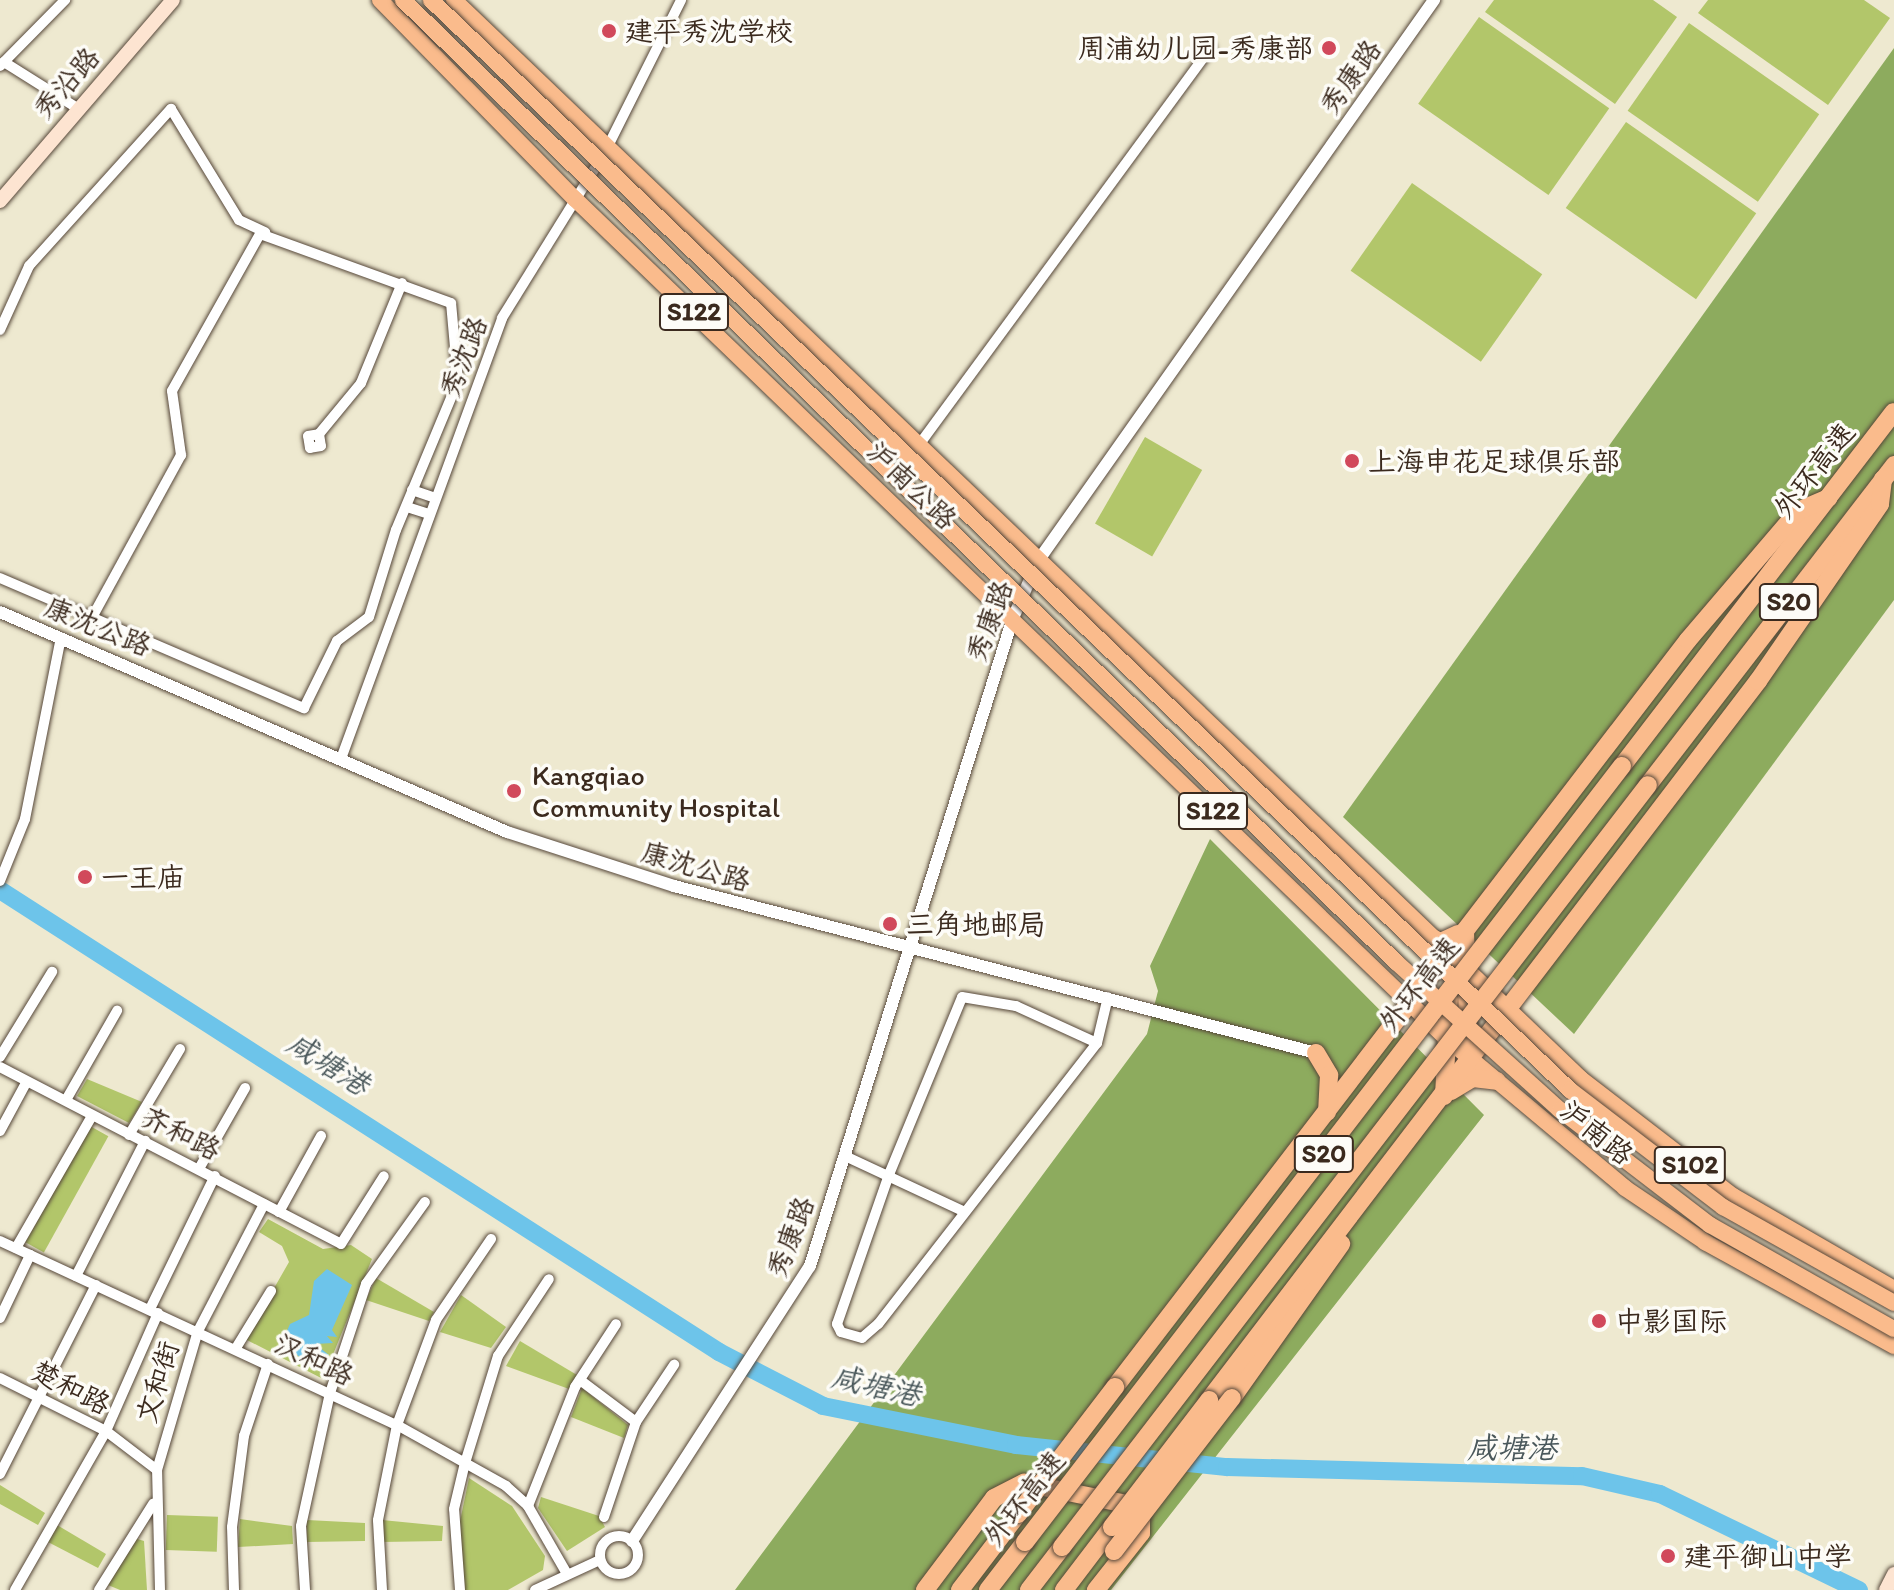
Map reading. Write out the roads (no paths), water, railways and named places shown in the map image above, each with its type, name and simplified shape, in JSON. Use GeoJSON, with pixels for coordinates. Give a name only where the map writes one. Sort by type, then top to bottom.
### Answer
{"type":"FeatureCollection","features":[{"type":"Feature","properties":{"kind":"highway","name":"外环高速"},"geometry":{"type":"LineString","coordinates":[[988,1590],[1894,412]]}},
{"type":"Feature","properties":{"kind":"highway"},"geometry":{"type":"LineString","coordinates":[[1064,1590],[1443,1099],[1469,1059],[1790,637],[1880,504],[1888,472]]}},
{"type":"Feature","properties":{"kind":"highway","name":"S20"},"geometry":{"type":"LineString","coordinates":[[1029,1590],[1888,472]]}},
{"type":"Feature","properties":{"kind":"highway"},"geometry":{"type":"LineString","coordinates":[[960,1590],[1411,1005],[1444,953],[1733,586],[1798,511],[1828,498]]}},
{"type":"Feature","properties":{"kind":"highway"},"geometry":{"type":"LineString","coordinates":[[1425,935],[1448,941],[1466,927]]}},
{"type":"Feature","properties":{"kind":"highway"},"geometry":{"type":"LineString","coordinates":[[1466,927],[1462,970],[1469,1059]]}},
{"type":"Feature","properties":{"kind":"highway"},"geometry":{"type":"LineString","coordinates":[[1443,1099],[1447,1039],[1444,953]]}},
{"type":"Feature","properties":{"kind":"highway"},"geometry":{"type":"LineString","coordinates":[[1316,1053],[1329,1075],[1326,1114]]}},
{"type":"Feature","properties":{"kind":"highway"},"geometry":{"type":"LineString","coordinates":[[1443,1099],[1473,1078],[1497,1081]]}},
{"type":"Feature","properties":{"kind":"highway"},"geometry":{"type":"LineString","coordinates":[[1085,1590],[1322,1278],[1350,1219]]}},
{"type":"Feature","properties":{"kind":"highway"},"geometry":{"type":"LineString","coordinates":[[925,1590],[994,1498],[1024,1483],[1141,1507],[1141,1533],[1096,1590]]}},
{"type":"Feature","properties":{"kind":"highway"},"geometry":{"type":"LineString","coordinates":[[947,1590],[983,1560]]}},
{"type":"Feature","properties":{"kind":"main road","name":"秀沿路"},"geometry":{"type":"LineString","coordinates":[[0,201],[173,0]]}},
{"type":"Feature","properties":{"kind":"main road","name":"沪南公路"},"geometry":{"type":"LineString","coordinates":[[380,0],[575,199],[1411,1005]]}},
{"type":"Feature","properties":{"kind":"main road"},"geometry":{"type":"LineString","coordinates":[[403,0],[1396,962],[1560,1110],[1710,1225],[1894,1329]]}},
{"type":"Feature","properties":{"kind":"main road"},"geometry":{"type":"LineString","coordinates":[[431,0],[1570,1090],[1723,1207],[1894,1303]]}},
{"type":"Feature","properties":{"kind":"main road","name":"沪南公路"},"geometry":{"type":"LineString","coordinates":[[454,0],[605,152],[1038,561],[1444,953]]}},
{"type":"Feature","properties":{"kind":"main road","name":"沪南路"},"geometry":{"type":"LineString","coordinates":[[1444,953],[1660,1144],[1894,1289]]}},
{"type":"Feature","properties":{"kind":"main road","name":"沪南路"},"geometry":{"type":"LineString","coordinates":[[1411,1005],[1469,1059],[1682,1227],[1894,1346]]}},
{"type":"Feature","properties":{"kind":"main road"},"geometry":{"type":"LineString","coordinates":[[1886,1590],[1894,1574]]}},
{"type":"Feature","properties":{"kind":"street"},"geometry":{"type":"LineString","coordinates":[[65,0],[2,64],[77,108]]}},
{"type":"Feature","properties":{"kind":"street","name":"秀沈路"},"geometry":{"type":"LineString","coordinates":[[342,756],[502,318],[605,152],[681,0]]}},
{"type":"Feature","properties":{"kind":"street","name":"秀康路"},"geometry":{"type":"LineString","coordinates":[[632,1541],[810,1266],[1013,618],[1038,561],[1434,0]]}},
{"type":"Feature","properties":{"kind":"street"},"geometry":{"type":"LineString","coordinates":[[916,449],[1211,48]]}},
{"type":"Feature","properties":{"kind":"street"},"geometry":{"type":"LineString","coordinates":[[0,330],[29,266],[171,109],[239,220],[451,303],[460,368],[412,490],[369,617],[337,641],[304,708],[0,578]]}},
{"type":"Feature","properties":{"kind":"street"},"geometry":{"type":"LineString","coordinates":[[93,616],[181,455],[172,391],[265,232]]}},
{"type":"Feature","properties":{"kind":"street"},"geometry":{"type":"LineString","coordinates":[[319,434],[361,383],[402,283]]}},
{"type":"Feature","properties":{"kind":"street"},"geometry":{"type":"LineString","coordinates":[[412,490],[435,498]]}},
{"type":"Feature","properties":{"kind":"street"},"geometry":{"type":"LineString","coordinates":[[407,507],[429,514]]}},
{"type":"Feature","properties":{"kind":"street","name":"康沈公路"},"geometry":{"type":"LineString","coordinates":[[0,612],[342,756],[507,832],[910,950],[1108,997],[1316,1053]]}},
{"type":"Feature","properties":{"kind":"street"},"geometry":{"type":"LineString","coordinates":[[0,881],[11,861],[61,638]]}},
{"type":"Feature","properties":{"kind":"street"},"geometry":{"type":"LineString","coordinates":[[0,1057],[52,972]]}},
{"type":"Feature","properties":{"kind":"street"},"geometry":{"type":"LineString","coordinates":[[1097,1043],[1016,1006],[962,997],[889,1176],[837,1324],[850,1339],[878,1324],[963,1211],[1097,1043],[1108,997]]}},
{"type":"Feature","properties":{"kind":"street"},"geometry":{"type":"LineString","coordinates":[[66,1100],[117,1011]]}},
{"type":"Feature","properties":{"kind":"street"},"geometry":{"type":"LineString","coordinates":[[129,1135],[180,1049]]}},
{"type":"Feature","properties":{"kind":"street","name":"齐和路"},"geometry":{"type":"LineString","coordinates":[[0,1067],[129,1135],[200,1167],[341,1244],[384,1176]]}},
{"type":"Feature","properties":{"kind":"street"},"geometry":{"type":"LineString","coordinates":[[0,1131],[26,1083]]}},
{"type":"Feature","properties":{"kind":"street"},"geometry":{"type":"LineString","coordinates":[[200,1167],[245,1088]]}},
{"type":"Feature","properties":{"kind":"street"},"geometry":{"type":"LineString","coordinates":[[16,1248],[92,1116]]}},
{"type":"Feature","properties":{"kind":"street"},"geometry":{"type":"LineString","coordinates":[[279,1212],[321,1136]]}},
{"type":"Feature","properties":{"kind":"street"},"geometry":{"type":"LineString","coordinates":[[76,1276],[145,1141]]}},
{"type":"Feature","properties":{"kind":"street"},"geometry":{"type":"LineString","coordinates":[[845,1156],[963,1211]]}},
{"type":"Feature","properties":{"kind":"street"},"geometry":{"type":"LineString","coordinates":[[15,1590],[106,1431],[154,1311],[215,1176]]}},
{"type":"Feature","properties":{"kind":"street"},"geometry":{"type":"LineString","coordinates":[[305,1590],[301,1526],[330,1393],[366,1284],[425,1202]]}},
{"type":"Feature","properties":{"kind":"street","name":"文和街"},"geometry":{"type":"LineString","coordinates":[[160,1590],[153,1504],[157,1470],[198,1331],[264,1204]]}},
{"type":"Feature","properties":{"kind":"street"},"geometry":{"type":"LineString","coordinates":[[382,1590],[378,1520],[397,1425],[436,1320],[491,1239]]}},
{"type":"Feature","properties":{"kind":"street","name":"汉和路"},"geometry":{"type":"LineString","coordinates":[[0,1241],[236,1348],[397,1425],[465,1463],[528,1506],[566,1572]]}},
{"type":"Feature","properties":{"kind":"street"},"geometry":{"type":"LineString","coordinates":[[0,1318],[30,1255]]}},
{"type":"Feature","properties":{"kind":"street"},"geometry":{"type":"LineString","coordinates":[[460,1590],[454,1509],[465,1463],[498,1356],[549,1279]]}},
{"type":"Feature","properties":{"kind":"street"},"geometry":{"type":"LineString","coordinates":[[0,1474],[44,1400],[96,1285]]}},
{"type":"Feature","properties":{"kind":"street"},"geometry":{"type":"LineString","coordinates":[[236,1348],[271,1291]]}},
{"type":"Feature","properties":{"kind":"street"},"geometry":{"type":"LineString","coordinates":[[528,1506],[580,1380],[616,1324]]}},
{"type":"Feature","properties":{"kind":"street"},"geometry":{"type":"LineString","coordinates":[[234,1590],[232,1527],[244,1436],[268,1364]]}},
{"type":"Feature","properties":{"kind":"street"},"geometry":{"type":"LineString","coordinates":[[604,1517],[636,1422],[674,1365]]}},
{"type":"Feature","properties":{"kind":"street","name":"楚和路"},"geometry":{"type":"LineString","coordinates":[[0,1378],[106,1431],[157,1470]]}},
{"type":"Feature","properties":{"kind":"street"},"geometry":{"type":"LineString","coordinates":[[580,1380],[636,1422]]}},
{"type":"Feature","properties":{"kind":"street"},"geometry":{"type":"LineString","coordinates":[[99,1590],[153,1504]]}},
{"type":"Feature","properties":{"kind":"street"},"geometry":{"type":"LineString","coordinates":[[610,1538],[632,1541],[637,1559],[627,1572],[611,1572],[600,1560],[610,1538]]}},
{"type":"Feature","properties":{"kind":"street"},"geometry":{"type":"LineString","coordinates":[[535,1590],[581,1564],[600,1560]]}},
{"type":"Feature","properties":{"kind":"water"},"geometry":{"type":"Polygon","coordinates":[[[327,1269],[352,1285],[332,1330],[337,1337],[327,1336],[333,1343],[315,1344],[329,1355],[310,1354],[309,1365],[282,1342],[290,1324],[309,1315],[314,1281],[327,1269]]]}},
{"type":"Feature","properties":{"kind":"waterway","name":"咸塘港"},"geometry":{"type":"LineString","coordinates":[[0,890],[719,1352],[823,1406],[1016,1445],[1227,1467],[1582,1476],[1660,1494],[1859,1590]]}},
{"type":"Feature","properties":{"kind":"place","name":"建平秀沈学校"},"geometry":{"type":"Point","coordinates":[609,31]}},
{"type":"Feature","properties":{"kind":"place","name":"周浦幼儿园-秀康部"},"geometry":{"type":"Point","coordinates":[1329,48]}},
{"type":"Feature","properties":{"kind":"place","name":"上海申花足球俱乐部"},"geometry":{"type":"Point","coordinates":[1352,461]}},
{"type":"Feature","properties":{"kind":"place","name":"Kangqiao Community Hospital"},"geometry":{"type":"Point","coordinates":[514,791]}},
{"type":"Feature","properties":{"kind":"place","name":"一王庙"},"geometry":{"type":"Point","coordinates":[85,877]}},
{"type":"Feature","properties":{"kind":"place","name":"三角地邮局"},"geometry":{"type":"Point","coordinates":[890,924]}},
{"type":"Feature","properties":{"kind":"place","name":"中影国际"},"geometry":{"type":"Point","coordinates":[1599,1321]}},
{"type":"Feature","properties":{"kind":"place","name":"建平御山中学"},"geometry":{"type":"Point","coordinates":[1668,1556]}}]}
